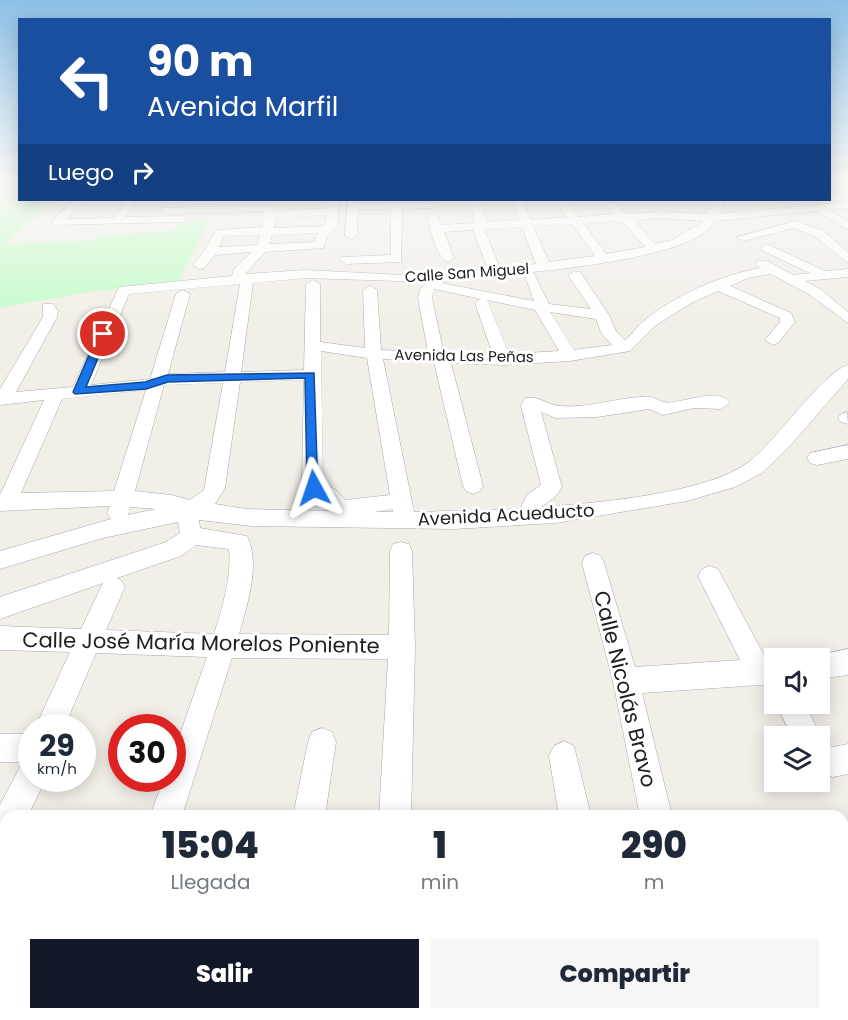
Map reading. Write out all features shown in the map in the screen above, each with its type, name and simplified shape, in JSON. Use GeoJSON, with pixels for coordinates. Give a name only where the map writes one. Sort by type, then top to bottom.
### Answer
{"type":"FeatureCollection","features":[{"type":"Feature","properties":{"kind":"street"},"geometry":{"type":"LineString","coordinates":[[101,235],[106,230]]}},
{"type":"Feature","properties":{"kind":"street"},"geometry":{"type":"LineString","coordinates":[[199,265],[211,251],[220,233],[297,230]]}},
{"type":"Feature","properties":{"kind":"street"},"geometry":{"type":"LineString","coordinates":[[211,251],[317,246],[321,244],[323,234],[328,230]]}},
{"type":"Feature","properties":{"kind":"street"},"geometry":{"type":"LineString","coordinates":[[351,230],[351,235]]}},
{"type":"Feature","properties":{"kind":"street"},"geometry":{"type":"LineString","coordinates":[[346,260],[396,260],[396,230]]}},
{"type":"Feature","properties":{"kind":"street"},"geometry":{"type":"LineString","coordinates":[[435,230],[448,258]]}},
{"type":"Feature","properties":{"kind":"street"},"geometry":{"type":"LineString","coordinates":[[480,230],[496,273]]}},
{"type":"Feature","properties":{"kind":"street"},"geometry":{"type":"LineString","coordinates":[[528,230],[544,267]]}},
{"type":"Feature","properties":{"kind":"street"},"geometry":{"type":"LineString","coordinates":[[582,230],[603,258]]}},
{"type":"Feature","properties":{"kind":"street"},"geometry":{"type":"LineString","coordinates":[[635,230],[654,249]]}},
{"type":"Feature","properties":{"kind":"street"},"geometry":{"type":"LineString","coordinates":[[677,230],[686,238]]}},
{"type":"Feature","properties":{"kind":"street","name":"Calle San Miguel"},"geometry":{"type":"LineString","coordinates":[[79,392],[122,291],[317,274],[402,279],[496,273],[654,249],[686,238],[701,230]]}},
{"type":"Feature","properties":{"kind":"street"},"geometry":{"type":"LineString","coordinates":[[743,237],[769,230]]}},
{"type":"Feature","properties":{"kind":"street"},"geometry":{"type":"LineString","coordinates":[[807,230],[843,249],[848,259]]}},
{"type":"Feature","properties":{"kind":"street"},"geometry":{"type":"LineString","coordinates":[[190,524],[215,488],[245,281],[238,275],[255,257],[268,231]]}},
{"type":"Feature","properties":{"kind":"street"},"geometry":{"type":"LineString","coordinates":[[825,238],[848,236]]}},
{"type":"Feature","properties":{"kind":"street"},"geometry":{"type":"LineString","coordinates":[[767,248],[789,251],[822,273]]}},
{"type":"Feature","properties":{"kind":"street"},"geometry":{"type":"LineString","coordinates":[[575,275],[602,315],[609,333],[624,348],[671,309],[766,266],[789,251]]}},
{"type":"Feature","properties":{"kind":"street"},"geometry":{"type":"LineString","coordinates":[[766,266],[818,294],[848,319]]}},
{"type":"Feature","properties":{"kind":"street"},"geometry":{"type":"LineString","coordinates":[[791,279],[822,273],[848,273]]}},
{"type":"Feature","properties":{"kind":"street"},"geometry":{"type":"LineString","coordinates":[[528,275],[542,307],[570,356]]}},
{"type":"Feature","properties":{"kind":"street"},"geometry":{"type":"LineString","coordinates":[[738,278],[762,294],[766,302],[763,305]]}},
{"type":"Feature","properties":{"kind":"street"},"geometry":{"type":"LineString","coordinates":[[402,279],[542,307],[602,315]]}},
{"type":"Feature","properties":{"kind":"street"},"geometry":{"type":"LineString","coordinates":[[313,284],[312,486],[332,498],[340,509]]}},
{"type":"Feature","properties":{"kind":"street"},"geometry":{"type":"LineString","coordinates":[[718,286],[780,312],[789,321],[773,340]]}},
{"type":"Feature","properties":{"kind":"street"},"geometry":{"type":"LineString","coordinates":[[427,289],[425,298],[436,352],[441,356],[473,486]]}},
{"type":"Feature","properties":{"kind":"street"},"geometry":{"type":"LineString","coordinates":[[370,290],[374,354],[405,521]]}},
{"type":"Feature","properties":{"kind":"street"},"geometry":{"type":"LineString","coordinates":[[114,528],[183,294]]}},
{"type":"Feature","properties":{"kind":"street"},"geometry":{"type":"LineString","coordinates":[[482,303],[503,360]]}},
{"type":"Feature","properties":{"kind":"street"},"geometry":{"type":"LineString","coordinates":[[2,399],[50,317],[51,311],[48,307]]}},
{"type":"Feature","properties":{"kind":"street","name":"Avenida Las Peñas"},"geometry":{"type":"LineString","coordinates":[[312,345],[374,354],[503,360],[570,356],[624,348]]}},
{"type":"Feature","properties":{"kind":"street","name":"Avenida Acueducto"},"geometry":{"type":"LineString","coordinates":[[0,560],[114,528],[190,524],[217,511],[242,518],[405,521],[529,517],[640,503],[692,492],[738,478],[756,467],[778,447],[848,370]]}},
{"type":"Feature","properties":{"kind":"street"},"geometry":{"type":"LineString","coordinates":[[2,399],[146,386],[157,381],[232,376],[311,375]]}},
{"type":"Feature","properties":{"kind":"street"},"geometry":{"type":"LineString","coordinates":[[55,394],[4,502],[121,499],[168,501],[186,507],[190,524]]}},
{"type":"Feature","properties":{"kind":"street"},"geometry":{"type":"LineString","coordinates":[[529,517],[530,505],[535,498],[549,492],[552,487],[530,406],[531,402],[556,412],[597,411],[645,403],[652,403],[663,409],[694,402],[721,403]]}},
{"type":"Feature","properties":{"kind":"street"},"geometry":{"type":"LineString","coordinates":[[817,458],[848,452]]}},
{"type":"Feature","properties":{"kind":"street"},"geometry":{"type":"LineString","coordinates":[[217,511],[340,509],[388,502]]}},
{"type":"Feature","properties":{"kind":"street"},"geometry":{"type":"LineString","coordinates":[[168,810],[223,646],[242,567],[242,547],[233,540],[190,524]]}},
{"type":"Feature","properties":{"kind":"street","name":"Avenida Acueducto"},"geometry":{"type":"LineString","coordinates":[[0,608],[173,549],[186,542],[190,524]]}},
{"type":"Feature","properties":{"kind":"street"},"geometry":{"type":"LineString","coordinates":[[394,810],[402,647],[401,551]]}},
{"type":"Feature","properties":{"kind":"street","name":"Calle Nicolás Bravo"},"geometry":{"type":"LineString","coordinates":[[593,563],[626,681],[655,810]]}},
{"type":"Feature","properties":{"kind":"street"},"geometry":{"type":"LineString","coordinates":[[710,576],[764,662]]}},
{"type":"Feature","properties":{"kind":"street"},"geometry":{"type":"LineString","coordinates":[[56,714],[113,587]]}},
{"type":"Feature","properties":{"kind":"street","name":"Calle José María Morelos Poniente"},"geometry":{"type":"LineString","coordinates":[[0,638],[223,646],[402,647]]}},
{"type":"Feature","properties":{"kind":"street"},"geometry":{"type":"LineString","coordinates":[[830,664],[848,662]]}},
{"type":"Feature","properties":{"kind":"street"},"geometry":{"type":"LineString","coordinates":[[626,681],[764,671]]}},
{"type":"Feature","properties":{"kind":"street"},"geometry":{"type":"LineString","coordinates":[[310,810],[322,742]]}},
{"type":"Feature","properties":{"kind":"street"},"geometry":{"type":"LineString","coordinates":[[0,748],[18,748]]}},
{"type":"Feature","properties":{"kind":"street"},"geometry":{"type":"LineString","coordinates":[[564,756],[574,810]]}},
{"type":"Feature","properties":{"kind":"street"},"geometry":{"type":"LineString","coordinates":[[830,761],[848,759]]}},
{"type":"Feature","properties":{"kind":"street"},"geometry":{"type":"LineString","coordinates":[[14,810],[24,792]]}},
{"type":"Feature","properties":{"kind":"green space"},"geometry":{"type":"Polygon","coordinates":[[[0,230],[20,230],[4,244],[95,240],[99,235],[205,230],[177,284],[95,291],[0,308],[0,230]]]}},
{"type":"Feature","properties":{"kind":"route"},"geometry":{"type":"LineString","coordinates":[[103,334],[79,392],[146,386],[167,379],[311,375],[312,486],[314,488]]}}]}
